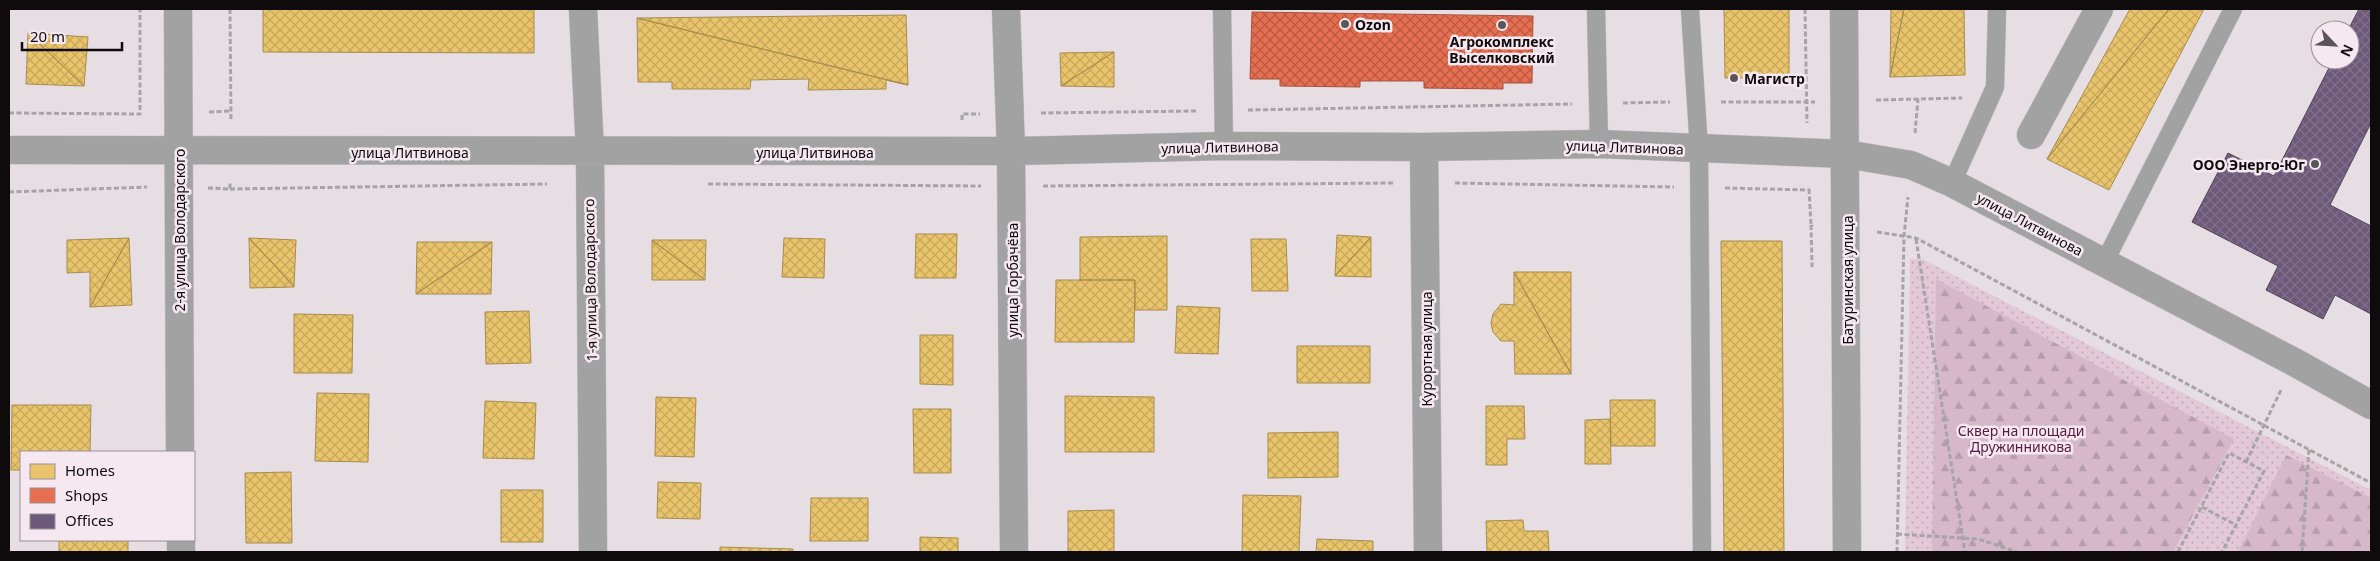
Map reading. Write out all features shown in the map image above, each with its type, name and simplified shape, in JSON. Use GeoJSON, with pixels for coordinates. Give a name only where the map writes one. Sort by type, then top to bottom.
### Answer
{"type":"FeatureCollection","features":[{"type":"Feature","properties":{"kind":"street","name":"2-я улица Володарского"},"geometry":{"type":"LineString","coordinates":[[178,9],[180,451]]}},
{"type":"Feature","properties":{"kind":"street","name":"1-я улица Володарского"},"geometry":{"type":"LineString","coordinates":[[583,9],[590,152],[593,552]]}},
{"type":"Feature","properties":{"kind":"street","name":"улица Горбачёва"},"geometry":{"type":"LineString","coordinates":[[1006,9],[1012,151],[1014,552]]}},
{"type":"Feature","properties":{"kind":"street","name":"Батуринская улица"},"geometry":{"type":"LineString","coordinates":[[1844,9],[1847,552]]}},
{"type":"Feature","properties":{"kind":"street"},"geometry":{"type":"LineString","coordinates":[[2031,135],[2099,9]]}},
{"type":"Feature","properties":{"kind":"street","name":"улица Литвинова"},"geometry":{"type":"LineString","coordinates":[[9,150],[1012,151],[1224,146],[1424,147],[1600,144],[1846,154],[1911,165],[1952,183],[2296,363],[2371,405]]}},
{"type":"Feature","properties":{"kind":"street","name":"Курортная улица"},"geometry":{"type":"LineString","coordinates":[[1424,147],[1428,552]]}},
{"type":"Feature","properties":{"kind":"lane"},"geometry":{"type":"LineString","coordinates":[[1222,9],[1224,146]]}},
{"type":"Feature","properties":{"kind":"lane"},"geometry":{"type":"LineString","coordinates":[[1596,9],[1600,144]]}},
{"type":"Feature","properties":{"kind":"lane"},"geometry":{"type":"LineString","coordinates":[[1690,9],[1699,149],[1702,552]]}},
{"type":"Feature","properties":{"kind":"lane"},"geometry":{"type":"LineString","coordinates":[[1952,183],[1995,87],[1997,9]]}},
{"type":"Feature","properties":{"kind":"lane"},"geometry":{"type":"LineString","coordinates":[[2104,263],[2233,9]]}},
{"type":"Feature","properties":{"kind":"path"},"geometry":{"type":"LineString","coordinates":[[9,113],[140,114],[140,9]]}},
{"type":"Feature","properties":{"kind":"path"},"geometry":{"type":"LineString","coordinates":[[1805,9],[1808,153]]}},
{"type":"Feature","properties":{"kind":"path"},"geometry":{"type":"LineString","coordinates":[[1873,91],[1873,100],[1990,98]]}},
{"type":"Feature","properties":{"kind":"path"},"geometry":{"type":"LineString","coordinates":[[1897,552],[1904,236],[1918,99]]}},
{"type":"Feature","properties":{"kind":"path"},"geometry":{"type":"LineString","coordinates":[[965,186],[962,114],[1223,111],[1696,101],[1807,103],[1845,101]]}},
{"type":"Feature","properties":{"kind":"path"},"geometry":{"type":"LineString","coordinates":[[9,192],[178,187]]}},
{"type":"Feature","properties":{"kind":"path"},"geometry":{"type":"LineString","coordinates":[[1965,552],[1916,238],[2371,483]]}},
{"type":"Feature","properties":{"kind":"path"},"geometry":{"type":"LineString","coordinates":[[2246,462],[2296,363]]}},
{"type":"Feature","properties":{"kind":"path"},"geometry":{"type":"LineString","coordinates":[[2302,552],[2309,449]]}},
{"type":"Feature","properties":{"kind":"path"},"geometry":{"type":"LineString","coordinates":[[2178,552],[2229,453],[2264,471],[2222,552]]}},
{"type":"Feature","properties":{"kind":"path"},"geometry":{"type":"LineString","coordinates":[[2202,507],[2236,525]]}},
{"type":"Feature","properties":{"kind":"path"},"geometry":{"type":"LineString","coordinates":[[1897,534],[1978,539],[2017,552]]}},
{"type":"Feature","properties":{"kind":"green space","name":"Сквер на площади Дружинникова"},"geometry":{"type":"Polygon","coordinates":[[[1910,259],[1922,259],[2371,490],[2371,552],[1905,552],[1910,259]]]}},
{"type":"Feature","properties":{"kind":"green space","name":"Сквер на площади Дружинникова"},"geometry":{"type":"Polygon","coordinates":[[[1936,279],[2234,439],[2173,552],[1932,552],[1936,279]]]}},
{"type":"Feature","properties":{"kind":"green space"},"geometry":{"type":"Polygon","coordinates":[[[2286,455],[2371,498],[2371,552],[2238,552],[2286,455]]]}},
{"type":"Feature","properties":{"kind":"building: Homes"},"geometry":{"type":"Polygon","coordinates":[[[263,9],[534,9],[534,53],[263,52],[263,9]]]}},
{"type":"Feature","properties":{"kind":"building: Homes"},"geometry":{"type":"Polygon","coordinates":[[[1724,9],[1789,9],[1789,77],[1725,78],[1724,9]]]}},
{"type":"Feature","properties":{"kind":"building: Homes"},"geometry":{"type":"Polygon","coordinates":[[[1891,9],[1904,9],[1890,77],[1891,9]]]}},
{"type":"Feature","properties":{"kind":"building: Homes"},"geometry":{"type":"Polygon","coordinates":[[[1904,9],[1964,9],[1965,75],[1890,77],[1904,9]]]}},
{"type":"Feature","properties":{"kind":"building: Homes"},"geometry":{"type":"Polygon","coordinates":[[[2130,9],[2169,9],[2047,159],[2130,9]]]}},
{"type":"Feature","properties":{"kind":"building: Homes"},"geometry":{"type":"Polygon","coordinates":[[[2169,9],[2204,9],[2109,190],[2047,159],[2169,9]]]}},
{"type":"Feature","properties":{"kind":"building: Homes"},"geometry":{"type":"Polygon","coordinates":[[[906,15],[908,85],[637,18],[906,15]]]}},
{"type":"Feature","properties":{"kind":"building: Homes"},"geometry":{"type":"Polygon","coordinates":[[[637,18],[908,85],[886,80],[886,89],[808,90],[809,79],[751,80],[750,89],[672,89],[672,82],[638,82],[637,18]]]}},
{"type":"Feature","properties":{"kind":"building: Homes"},"geometry":{"type":"Polygon","coordinates":[[[28,33],[84,86],[26,84],[28,33]]]}},
{"type":"Feature","properties":{"kind":"building: Homes"},"geometry":{"type":"Polygon","coordinates":[[[28,33],[88,37],[84,86],[28,33]]]}},
{"type":"Feature","properties":{"kind":"building: Homes"},"geometry":{"type":"Polygon","coordinates":[[[1114,52],[1061,86],[1060,53],[1114,52]]]}},
{"type":"Feature","properties":{"kind":"building: Homes"},"geometry":{"type":"Polygon","coordinates":[[[1114,52],[1114,87],[1061,86],[1114,52]]]}},
{"type":"Feature","properties":{"kind":"building: Homes"},"geometry":{"type":"Polygon","coordinates":[[[916,234],[957,234],[956,278],[915,278],[916,234]]]}},
{"type":"Feature","properties":{"kind":"building: Homes"},"geometry":{"type":"Polygon","coordinates":[[[1337,235],[1371,237],[1335,276],[1337,235]]]}},
{"type":"Feature","properties":{"kind":"building: Homes"},"geometry":{"type":"Polygon","coordinates":[[[1167,236],[1167,310],[1135,310],[1135,280],[1080,280],[1080,237],[1167,236]]]}},
{"type":"Feature","properties":{"kind":"building: Homes"},"geometry":{"type":"Polygon","coordinates":[[[1371,237],[1371,277],[1335,276],[1371,237]]]}},
{"type":"Feature","properties":{"kind":"building: Homes"},"geometry":{"type":"Polygon","coordinates":[[[129,238],[90,307],[90,272],[67,273],[67,240],[129,238]]]}},
{"type":"Feature","properties":{"kind":"building: Homes"},"geometry":{"type":"Polygon","coordinates":[[[129,238],[132,305],[90,307],[129,238]]]}},
{"type":"Feature","properties":{"kind":"building: Homes"},"geometry":{"type":"Polygon","coordinates":[[[249,238],[296,240],[294,287],[277,268],[249,238]]]}},
{"type":"Feature","properties":{"kind":"building: Homes"},"geometry":{"type":"Polygon","coordinates":[[[249,238],[277,268],[294,287],[250,288],[249,238]]]}},
{"type":"Feature","properties":{"kind":"building: Homes"},"geometry":{"type":"Polygon","coordinates":[[[784,238],[825,239],[824,278],[782,277],[784,238]]]}},
{"type":"Feature","properties":{"kind":"building: Homes"},"geometry":{"type":"Polygon","coordinates":[[[1251,239],[1286,239],[1288,291],[1252,291],[1251,239]]]}},
{"type":"Feature","properties":{"kind":"building: Homes"},"geometry":{"type":"Polygon","coordinates":[[[652,240],[706,240],[705,280],[652,240]]]}},
{"type":"Feature","properties":{"kind":"building: Homes"},"geometry":{"type":"Polygon","coordinates":[[[652,240],[705,280],[652,280],[652,240]]]}},
{"type":"Feature","properties":{"kind":"building: Homes"},"geometry":{"type":"Polygon","coordinates":[[[1721,241],[1782,241],[1784,552],[1724,552],[1721,241]]]}},
{"type":"Feature","properties":{"kind":"building: Homes"},"geometry":{"type":"Polygon","coordinates":[[[417,242],[492,242],[416,294],[417,242]]]}},
{"type":"Feature","properties":{"kind":"building: Homes"},"geometry":{"type":"Polygon","coordinates":[[[492,242],[491,294],[416,294],[492,242]]]}},
{"type":"Feature","properties":{"kind":"building: Homes"},"geometry":{"type":"Polygon","coordinates":[[[1514,272],[1571,374],[1515,374],[1514,341],[1501,341],[1493,332],[1491,323],[1493,314],[1501,304],[1514,305],[1514,272]]]}},
{"type":"Feature","properties":{"kind":"building: Homes"},"geometry":{"type":"Polygon","coordinates":[[[1514,272],[1571,272],[1571,374],[1514,272]]]}},
{"type":"Feature","properties":{"kind":"building: Homes"},"geometry":{"type":"Polygon","coordinates":[[[1056,280],[1135,280],[1134,342],[1055,342],[1056,280]]]}},
{"type":"Feature","properties":{"kind":"building: Homes"},"geometry":{"type":"Polygon","coordinates":[[[1177,306],[1220,308],[1218,354],[1175,353],[1177,306]]]}},
{"type":"Feature","properties":{"kind":"building: Homes"},"geometry":{"type":"Polygon","coordinates":[[[529,311],[531,363],[486,364],[485,312],[529,311]]]}},
{"type":"Feature","properties":{"kind":"building: Homes"},"geometry":{"type":"Polygon","coordinates":[[[294,314],[353,315],[352,373],[294,373],[294,314]]]}},
{"type":"Feature","properties":{"kind":"building: Homes"},"geometry":{"type":"Polygon","coordinates":[[[920,335],[953,335],[953,385],[920,384],[920,335]]]}},
{"type":"Feature","properties":{"kind":"building: Homes"},"geometry":{"type":"Polygon","coordinates":[[[1297,346],[1370,346],[1370,383],[1297,383],[1297,346]]]}},
{"type":"Feature","properties":{"kind":"building: Homes"},"geometry":{"type":"Polygon","coordinates":[[[317,393],[369,394],[368,462],[315,461],[317,393]]]}},
{"type":"Feature","properties":{"kind":"building: Homes"},"geometry":{"type":"Polygon","coordinates":[[[1065,396],[1154,397],[1154,452],[1065,452],[1065,396]]]}},
{"type":"Feature","properties":{"kind":"building: Homes"},"geometry":{"type":"Polygon","coordinates":[[[656,397],[696,398],[694,457],[655,456],[656,397]]]}},
{"type":"Feature","properties":{"kind":"building: Homes"},"geometry":{"type":"Polygon","coordinates":[[[1610,400],[1655,400],[1655,446],[1611,446],[1610,400]]]}},
{"type":"Feature","properties":{"kind":"building: Homes"},"geometry":{"type":"Polygon","coordinates":[[[485,401],[536,403],[534,459],[483,458],[485,401]]]}},
{"type":"Feature","properties":{"kind":"building: Homes"},"geometry":{"type":"Polygon","coordinates":[[[12,405],[91,405],[90,451],[20,451],[20,470],[11,470],[12,405]]]}},
{"type":"Feature","properties":{"kind":"building: Homes"},"geometry":{"type":"Polygon","coordinates":[[[1486,406],[1524,406],[1525,439],[1507,439],[1507,465],[1486,465],[1486,406]]]}},
{"type":"Feature","properties":{"kind":"building: Homes"},"geometry":{"type":"Polygon","coordinates":[[[913,409],[951,409],[951,473],[914,473],[913,409]]]}},
{"type":"Feature","properties":{"kind":"building: Homes"},"geometry":{"type":"Polygon","coordinates":[[[1610,419],[1611,464],[1585,464],[1585,420],[1610,419]]]}},
{"type":"Feature","properties":{"kind":"building: Homes"},"geometry":{"type":"Polygon","coordinates":[[[1338,432],[1338,477],[1268,478],[1268,433],[1338,432]]]}},
{"type":"Feature","properties":{"kind":"building: Homes"},"geometry":{"type":"Polygon","coordinates":[[[291,472],[292,543],[246,543],[245,473],[291,472]]]}},
{"type":"Feature","properties":{"kind":"building: Homes"},"geometry":{"type":"Polygon","coordinates":[[[658,482],[701,483],[700,519],[657,518],[658,482]]]}},
{"type":"Feature","properties":{"kind":"building: Homes"},"geometry":{"type":"Polygon","coordinates":[[[501,490],[543,490],[543,542],[501,542],[501,490]]]}},
{"type":"Feature","properties":{"kind":"building: Homes"},"geometry":{"type":"Polygon","coordinates":[[[1243,495],[1301,496],[1299,552],[1242,552],[1243,495]]]}},
{"type":"Feature","properties":{"kind":"building: Homes"},"geometry":{"type":"Polygon","coordinates":[[[811,498],[868,498],[868,541],[810,541],[811,498]]]}},
{"type":"Feature","properties":{"kind":"building: Homes"},"geometry":{"type":"Polygon","coordinates":[[[1114,510],[1114,552],[1068,552],[1068,511],[1114,510]]]}},
{"type":"Feature","properties":{"kind":"building: Homes"},"geometry":{"type":"Polygon","coordinates":[[[1523,520],[1524,531],[1548,531],[1549,552],[1487,552],[1486,521],[1523,520]]]}},
{"type":"Feature","properties":{"kind":"building: Homes"},"geometry":{"type":"Polygon","coordinates":[[[920,537],[958,538],[958,552],[920,552],[920,537]]]}},
{"type":"Feature","properties":{"kind":"building: Homes"},"geometry":{"type":"Polygon","coordinates":[[[1317,539],[1373,541],[1373,552],[1316,552],[1317,539]]]}},
{"type":"Feature","properties":{"kind":"building: Homes"},"geometry":{"type":"Polygon","coordinates":[[[59,541],[128,541],[128,552],[59,552],[59,541]]]}},
{"type":"Feature","properties":{"kind":"building: Homes"},"geometry":{"type":"Polygon","coordinates":[[[720,547],[793,549],[793,552],[720,552],[720,547]]]}},
{"type":"Feature","properties":{"kind":"building: Shops"},"geometry":{"type":"Polygon","coordinates":[[[1252,12],[1533,16],[1532,83],[1503,83],[1503,89],[1424,88],[1424,81],[1360,81],[1360,87],[1280,86],[1280,79],[1250,79],[1252,12]]]}},
{"type":"Feature","properties":{"kind":"building: Offices","name":"ООО Энерго-Юг"},"geometry":{"type":"Polygon","coordinates":[[[2359,9],[2371,9],[2371,123],[2330,205],[2371,226],[2371,314],[2335,295],[2323,319],[2266,290],[2278,266],[2192,222],[2228,153],[2274,176],[2328,70],[2360,70],[2360,20],[2353,20],[2359,9]]]}},
{"type":"Feature","properties":{"kind":"place","name":"Ozon"},"geometry":{"type":"Point","coordinates":[1345,24]}},
{"type":"Feature","properties":{"kind":"place","name":"Агрокомплекс Выселковский"},"geometry":{"type":"Point","coordinates":[1502,25]}},
{"type":"Feature","properties":{"kind":"place","name":"Магистр"},"geometry":{"type":"Point","coordinates":[1734,78]}},
{"type":"Feature","properties":{"kind":"place","name":"ООО Энерго-Юг"},"geometry":{"type":"Point","coordinates":[2315,164]}}]}
